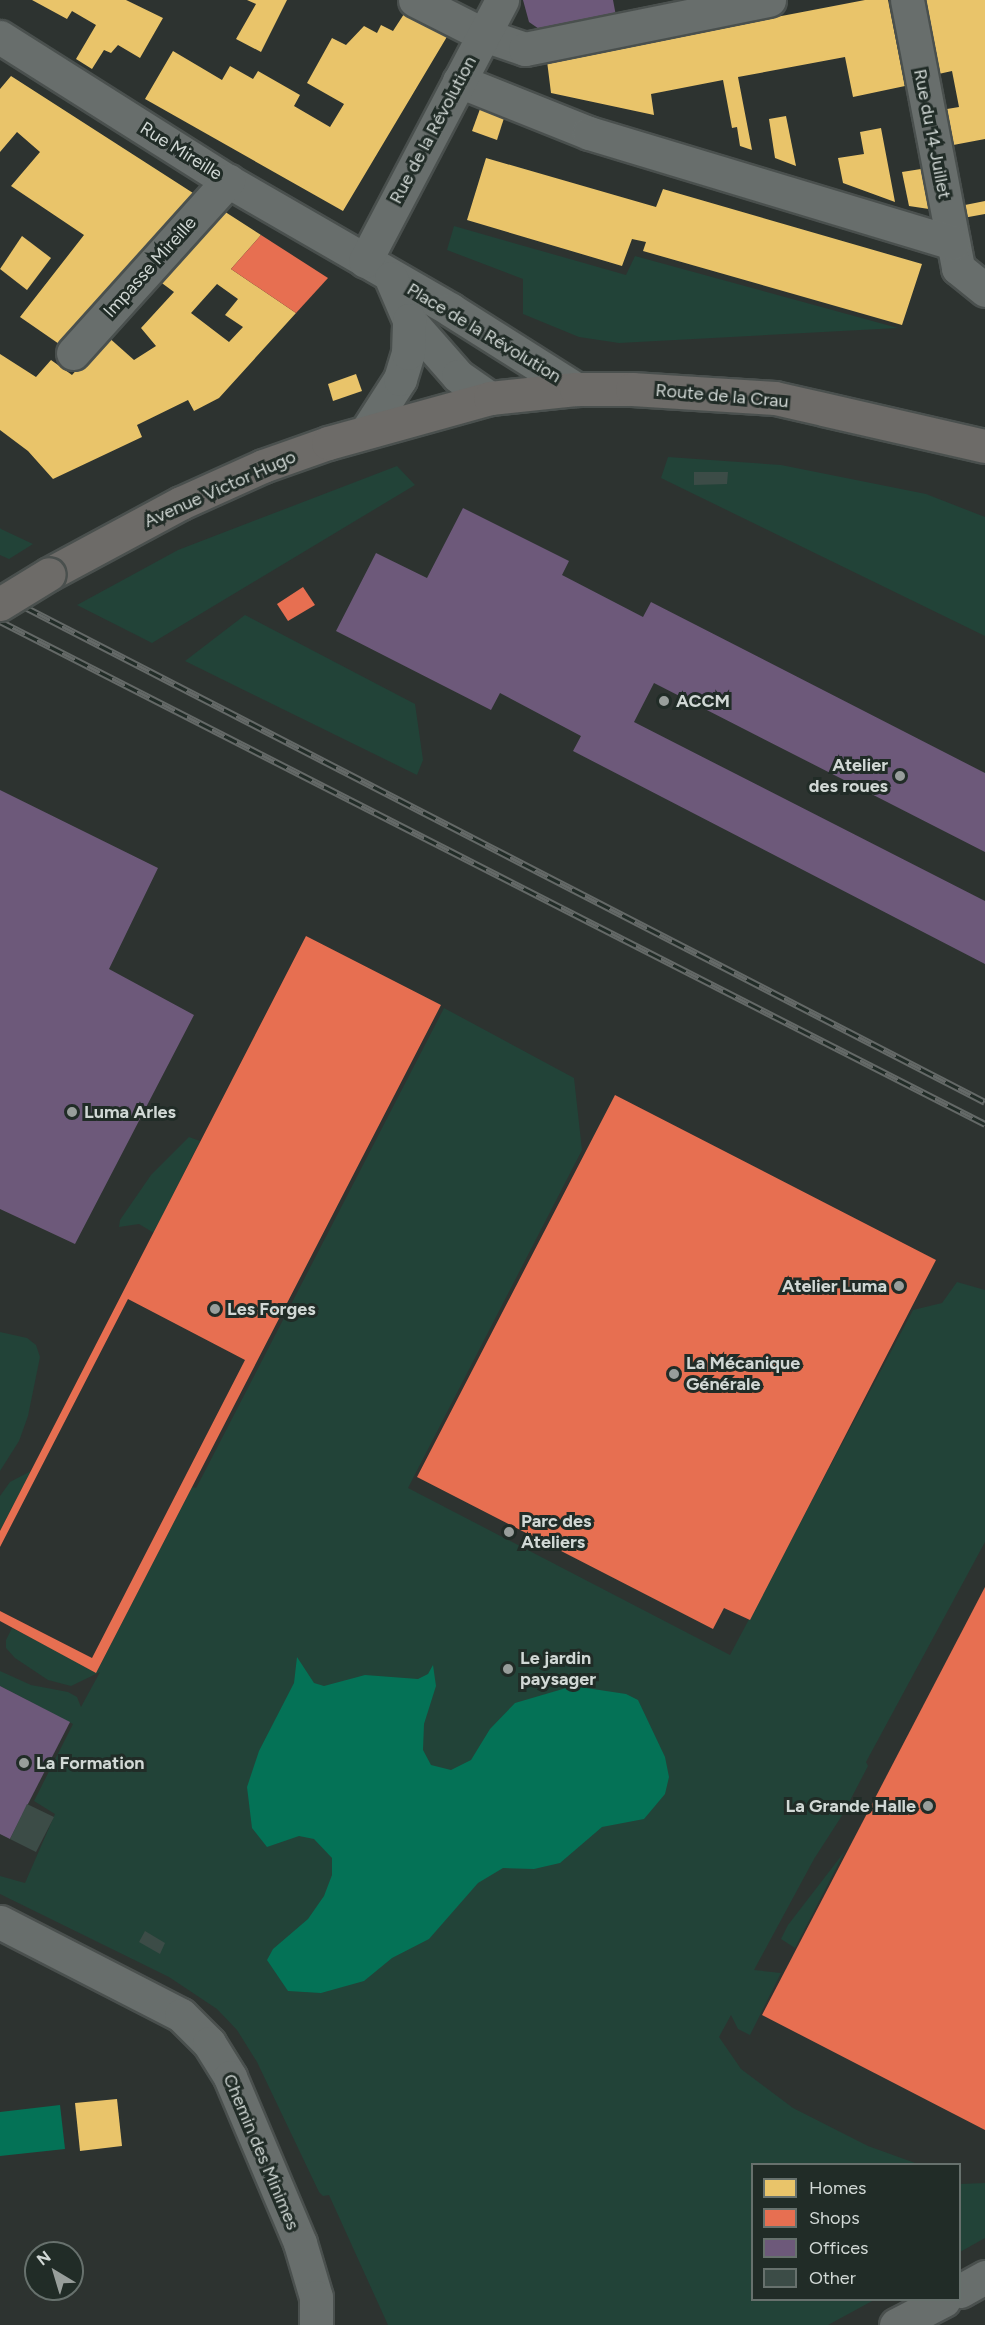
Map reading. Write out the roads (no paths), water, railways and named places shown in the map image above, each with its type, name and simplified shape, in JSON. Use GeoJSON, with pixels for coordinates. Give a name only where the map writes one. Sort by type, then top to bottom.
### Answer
{"type":"FeatureCollection","features":[{"type":"Feature","properties":{"kind":"main road","name":"Route de la Crau"},"geometry":{"type":"LineString","coordinates":[[490,398],[576,389],[776,398],[985,446]]}},
{"type":"Feature","properties":{"kind":"main road","name":"Avenue Victor Hugo"},"geometry":{"type":"LineString","coordinates":[[0,604],[49,574],[201,494],[264,466],[366,432],[490,398]]}},
{"type":"Feature","properties":{"kind":"street"},"geometry":{"type":"LineString","coordinates":[[415,0],[484,35],[525,49],[769,0]]}},
{"type":"Feature","properties":{"kind":"street","name":"Rue de la Révolution"},"geometry":{"type":"LineString","coordinates":[[378,270],[459,81],[502,0]]}},
{"type":"Feature","properties":{"kind":"street","name":"Rue du 14 Juillet"},"geometry":{"type":"LineString","coordinates":[[907,0],[955,255]]}},
{"type":"Feature","properties":{"kind":"street","name":"Rue Mireille"},"geometry":{"type":"LineString","coordinates":[[0,37],[228,181],[378,270]]}},
{"type":"Feature","properties":{"kind":"street"},"geometry":{"type":"LineString","coordinates":[[459,81],[589,133],[955,255],[985,291]]}},
{"type":"Feature","properties":{"kind":"street","name":"Impasse Mireille"},"geometry":{"type":"LineString","coordinates":[[73,353],[228,181]]}},
{"type":"Feature","properties":{"kind":"street","name":"Place de la Révolution"},"geometry":{"type":"LineString","coordinates":[[378,270],[409,320],[458,376],[490,398]]}},
{"type":"Feature","properties":{"kind":"street","name":"Place de la Révolution"},"geometry":{"type":"LineString","coordinates":[[378,270],[451,310],[576,389]]}},
{"type":"Feature","properties":{"kind":"street","name":"Place de la Révolution"},"geometry":{"type":"LineString","coordinates":[[366,432],[399,379],[408,353],[409,320]]}},
{"type":"Feature","properties":{"kind":"street","name":"Chemin des Minimes"},"geometry":{"type":"LineString","coordinates":[[0,1922],[181,2015],[209,2043],[230,2076],[300,2242],[316,2297],[316,2325]]}},
{"type":"Feature","properties":{"kind":"street"},"geometry":{"type":"LineString","coordinates":[[961,2290],[985,2277]]}},
{"type":"Feature","properties":{"kind":"street"},"geometry":{"type":"LineString","coordinates":[[896,2325],[942,2301]]}},
{"type":"Feature","properties":{"kind":"railway"},"geometry":{"type":"LineString","coordinates":[[0,594],[985,1102]]}},
{"type":"Feature","properties":{"kind":"railway"},"geometry":{"type":"LineString","coordinates":[[0,621],[985,1124]]}},
{"type":"Feature","properties":{"kind":"place","name":"ACCM"},"geometry":{"type":"Point","coordinates":[664,701]}},
{"type":"Feature","properties":{"kind":"place","name":"Atelier des roues"},"geometry":{"type":"Point","coordinates":[900,776]}},
{"type":"Feature","properties":{"kind":"place","name":"Luma Arles"},"geometry":{"type":"Point","coordinates":[72,1112]}},
{"type":"Feature","properties":{"kind":"place","name":"Atelier Luma"},"geometry":{"type":"Point","coordinates":[899,1286]}},
{"type":"Feature","properties":{"kind":"place","name":"Les Forges"},"geometry":{"type":"Point","coordinates":[215,1309]}},
{"type":"Feature","properties":{"kind":"place","name":"La Mécanique Générale"},"geometry":{"type":"Point","coordinates":[674,1374]}},
{"type":"Feature","properties":{"kind":"place","name":"Parc des Ateliers"},"geometry":{"type":"Point","coordinates":[509,1532]}},
{"type":"Feature","properties":{"kind":"place","name":"Le jardin paysager"},"geometry":{"type":"Point","coordinates":[508,1669]}},
{"type":"Feature","properties":{"kind":"place","name":"La Formation"},"geometry":{"type":"Point","coordinates":[24,1763]}},
{"type":"Feature","properties":{"kind":"place","name":"La Grande Halle"},"geometry":{"type":"Point","coordinates":[928,1806]}}]}
